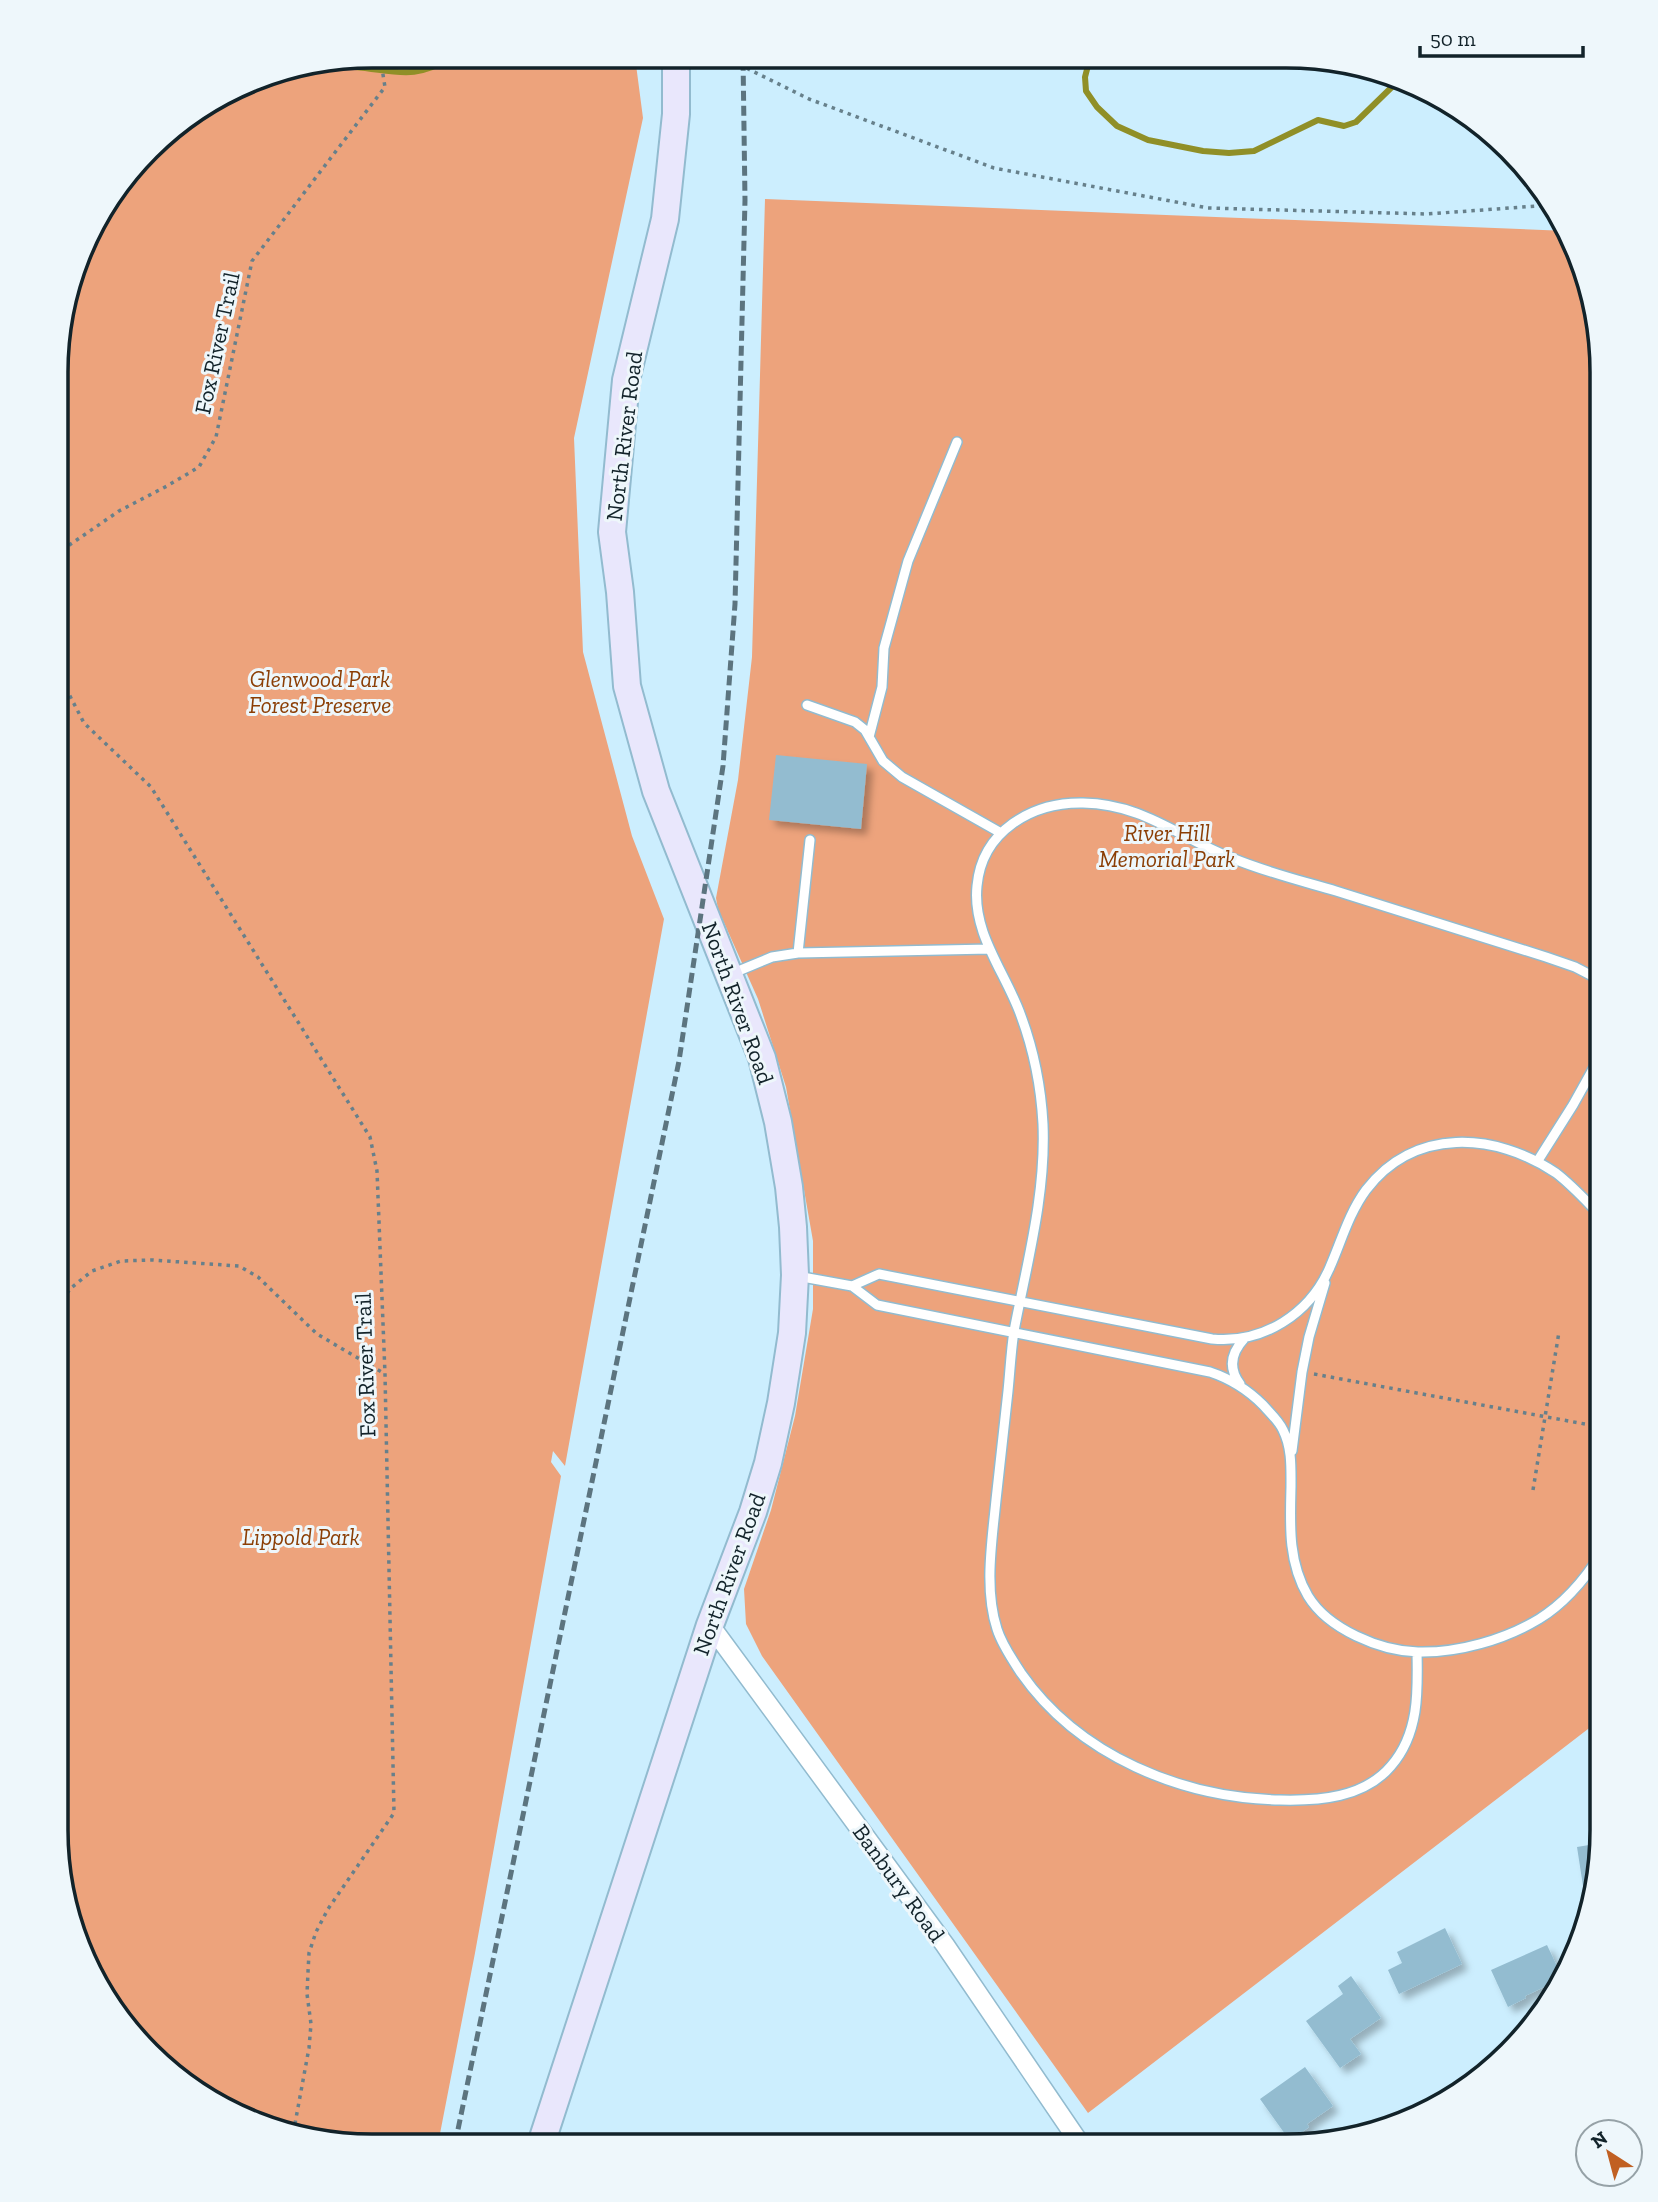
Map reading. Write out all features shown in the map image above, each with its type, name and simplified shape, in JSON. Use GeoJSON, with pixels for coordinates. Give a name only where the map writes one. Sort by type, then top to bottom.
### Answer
{"type":"FeatureCollection","features":[{"type":"Feature","properties":{"kind":"main road","name":"North River Road"},"geometry":{"type":"LineString","coordinates":[[544,2134],[710,1625],[753,1512],[768,1463],[792,1333],[795,1275],[789,1186],[778,1122],[762,1058],[656,791],[627,686],[620,592],[612,532],[626,380],[665,219],[676,114],[676,68]]}},
{"type":"Feature","properties":{"kind":"street","name":"Banbury Road"},"geometry":{"type":"LineString","coordinates":[[710,1625],[945,1945],[1073,2134]]}},
{"type":"Feature","properties":{"kind":"lane"},"geometry":{"type":"LineString","coordinates":[[869,737],[882,687],[884,648],[908,561],[957,442]]}},
{"type":"Feature","properties":{"kind":"lane"},"geometry":{"type":"LineString","coordinates":[[807,705],[855,722],[865,730],[883,761],[902,778],[1001,833]]}},
{"type":"Feature","properties":{"kind":"lane"},"geometry":{"type":"LineString","coordinates":[[1417,1652],[1415,1719],[1390,1768],[1369,1783],[1323,1800],[1269,1800],[1229,1796],[1184,1786],[1147,1774],[1115,1756],[1081,1734],[1052,1710],[1035,1692],[1002,1643],[992,1607],[992,1544],[1014,1333],[1039,1203],[1043,1163],[1042,1113],[1032,1051],[1021,1014],[979,925],[976,888],[979,871],[986,853],[1001,833],[1024,815],[1060,804],[1104,804],[1127,809],[1177,830],[1230,858],[1546,957],[1590,975]]}},
{"type":"Feature","properties":{"kind":"lane"},"geometry":{"type":"LineString","coordinates":[[798,953],[810,840]]}},
{"type":"Feature","properties":{"kind":"lane"},"geometry":{"type":"LineString","coordinates":[[730,974],[772,957],[798,953],[990,949]]}},
{"type":"Feature","properties":{"kind":"lane"},"geometry":{"type":"LineString","coordinates":[[1537,1162],[1590,1075]]}},
{"type":"Feature","properties":{"kind":"lane"},"geometry":{"type":"LineString","coordinates":[[1590,1205],[1570,1184],[1537,1162],[1503,1148],[1462,1141],[1437,1144],[1394,1162],[1365,1191],[1355,1207],[1329,1270],[1309,1337],[1291,1459],[1291,1553],[1308,1596],[1325,1616],[1342,1629],[1365,1640],[1417,1652],[1462,1648],[1519,1629],[1539,1619],[1558,1605],[1590,1569]]}},
{"type":"Feature","properties":{"kind":"lane"},"geometry":{"type":"LineString","coordinates":[[852,1286],[879,1274],[1212,1339],[1244,1339],[1275,1328],[1291,1318],[1305,1306],[1329,1270]]}},
{"type":"Feature","properties":{"kind":"lane"},"geometry":{"type":"LineString","coordinates":[[795,1275],[852,1286],[877,1305],[1210,1372],[1241,1385]]}},
{"type":"Feature","properties":{"kind":"lane"},"geometry":{"type":"LineString","coordinates":[[1244,1339],[1233,1354],[1233,1375],[1283,1429],[1291,1459]]}},
{"type":"Feature","properties":{"kind":"path","name":"Fox River Trail"},"geometry":{"type":"LineString","coordinates":[[68,546],[119,511],[199,467],[216,437],[252,261],[385,87],[382,68]]}},
{"type":"Feature","properties":{"kind":"path"},"geometry":{"type":"LineString","coordinates":[[746,68],[809,99],[994,168],[1208,208],[1427,215],[1540,206]]}},
{"type":"Feature","properties":{"kind":"path","name":"Fox River Trail"},"geometry":{"type":"LineString","coordinates":[[68,692],[84,723],[151,788],[370,1137],[377,1171],[385,1374],[394,1813],[328,1909],[309,1953],[309,2048],[294,2123]]}},
{"type":"Feature","properties":{"kind":"path"},"geometry":{"type":"LineString","coordinates":[[68,1292],[92,1271],[121,1261],[152,1260],[239,1266],[258,1277],[317,1334],[385,1374]]}},
{"type":"Feature","properties":{"kind":"path"},"geometry":{"type":"LineString","coordinates":[[1533,1490],[1559,1332]]}},
{"type":"Feature","properties":{"kind":"path"},"geometry":{"type":"LineString","coordinates":[[1302,1372],[1590,1425]]}},
{"type":"Feature","properties":{"kind":"green space"},"geometry":{"type":"Polygon","coordinates":[[[636,68],[643,118],[574,438],[583,652],[632,836],[664,919],[565,1466],[553,1451],[551,1462],[561,1476],[440,2134],[373,2134],[313,2128],[256,2111],[220,2093],[187,2071],[157,2045],[131,2015],[109,1982],[91,1946],[74,1889],[68,1829],[69,353],[74,313],[84,275],[109,220],[131,187],[157,157],[187,131],[220,109],[275,84],[313,74],[353,69],[636,68]]]}},
{"type":"Feature","properties":{"kind":"green space","name":"River Hill Memorial Park"},"geometry":{"type":"Polygon","coordinates":[[[765,199],[1554,230],[1574,275],[1584,313],[1590,373],[1590,1727],[1088,2113],[762,1656],[746,1624],[744,1589],[771,1510],[795,1416],[813,1309],[813,1241],[786,1087],[758,999],[718,909],[716,898],[738,780],[752,657],[765,199]]]}},
{"type":"Feature","properties":{"kind":"building"},"geometry":{"type":"Polygon","coordinates":[[[776,755],[867,764],[861,829],[769,820],[776,755]]]}},
{"type":"Feature","properties":{"kind":"building"},"geometry":{"type":"Polygon","coordinates":[[[1589,1845],[1584,1890],[1577,1847],[1589,1845]]]}},
{"type":"Feature","properties":{"kind":"building"},"geometry":{"type":"Polygon","coordinates":[[[1445,1928],[1462,1964],[1399,1994],[1388,1970],[1402,1963],[1397,1952],[1445,1928]]]}},
{"type":"Feature","properties":{"kind":"building"},"geometry":{"type":"Polygon","coordinates":[[[1547,1945],[1557,1966],[1547,1986],[1508,2007],[1491,1970],[1547,1945]]]}},
{"type":"Feature","properties":{"kind":"building"},"geometry":{"type":"Polygon","coordinates":[[[1351,1976],[1381,2018],[1350,2039],[1361,2054],[1340,2068],[1306,2021],[1343,1994],[1338,1986],[1351,1976]]]}},
{"type":"Feature","properties":{"kind":"building"},"geometry":{"type":"Polygon","coordinates":[[[1305,2067],[1333,2106],[1307,2124],[1309,2127],[1301,2133],[1285,2134],[1260,2099],[1305,2067]]]}},
{"type":"Feature","properties":{"kind":"waterway"},"geometry":{"type":"LineString","coordinates":[[367,68],[416,72],[430,68]]}},
{"type":"Feature","properties":{"kind":"waterway"},"geometry":{"type":"LineString","coordinates":[[1087,68],[1086,91],[1097,107],[1117,126],[1148,140],[1203,151],[1229,153],[1254,151],[1318,120],[1344,126],[1356,122],[1392,87]]}},
{"type":"Feature","properties":{"kind":"railway"},"geometry":{"type":"LineString","coordinates":[[457,2134],[679,1061],[723,766],[735,604],[745,200],[743,68]]}},
{"type":"Feature","properties":{"kind":"park label","name":"Glenwood Park Forest Preserve"},"geometry":{"type":"Point","coordinates":[320,692]}},
{"type":"Feature","properties":{"kind":"park label","name":"Lippold Park"},"geometry":{"type":"Point","coordinates":[301,1537]}}]}
